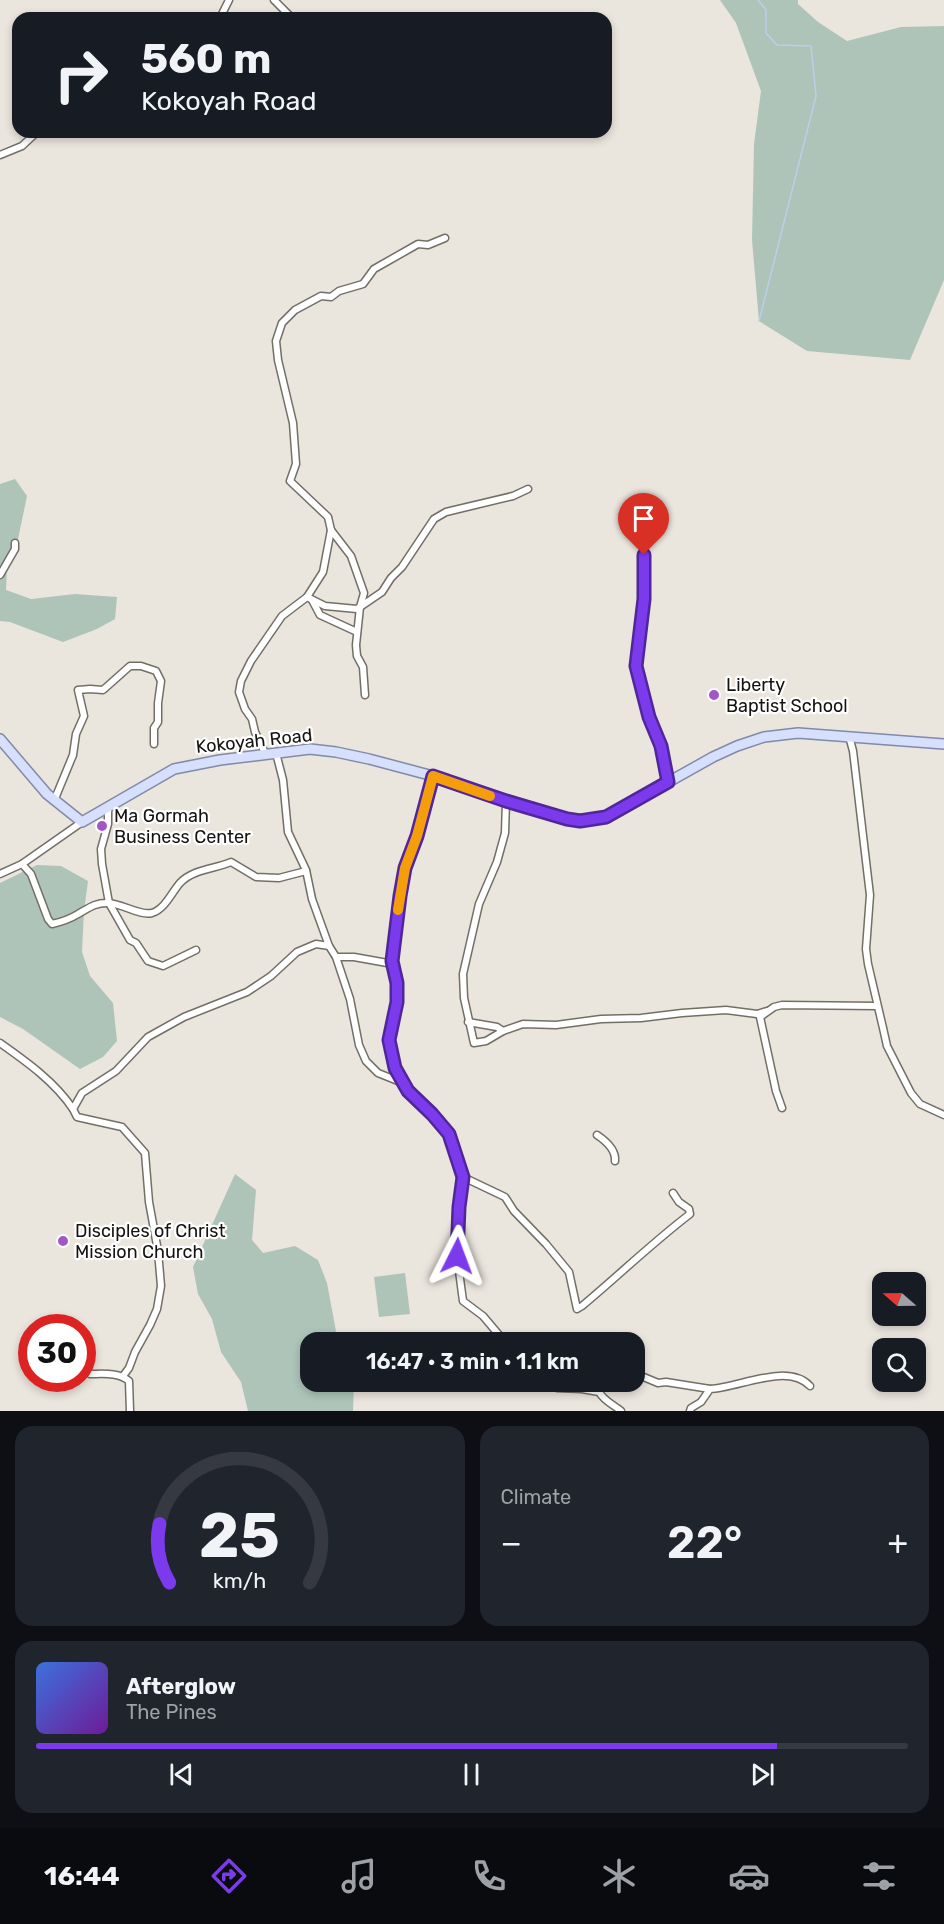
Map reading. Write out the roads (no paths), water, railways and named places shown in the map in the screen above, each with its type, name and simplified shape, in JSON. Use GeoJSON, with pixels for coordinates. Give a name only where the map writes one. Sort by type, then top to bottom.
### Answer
{"type":"FeatureCollection","features":[{"type":"Feature","properties":{"kind":"main road","name":"Kokoyah Road"},"geometry":{"type":"LineString","coordinates":[[82,822],[174,769],[192,764],[310,749],[369,759],[433,776],[506,801],[580,821],[606,817],[713,757],[764,737],[798,733],[944,744]]}},
{"type":"Feature","properties":{"kind":"main road"},"geometry":{"type":"LineString","coordinates":[[0,739],[54,801],[82,822]]}},
{"type":"Feature","properties":{"kind":"street"},"geometry":{"type":"LineString","coordinates":[[274,0],[286,12]]}},
{"type":"Feature","properties":{"kind":"street"},"geometry":{"type":"LineString","coordinates":[[0,154],[22,146],[31,138]]}},
{"type":"Feature","properties":{"kind":"street"},"geometry":{"type":"LineString","coordinates":[[403,1083],[378,1073],[366,1061],[359,1045],[350,999],[336,957],[329,946],[312,899],[306,872],[288,832],[283,780],[271,754],[255,732],[252,719],[239,692],[241,681],[251,661],[282,616],[309,598],[323,572],[331,530],[328,517],[290,481],[296,464],[293,423],[278,360],[276,341],[282,323],[295,310],[321,296],[331,297],[339,291],[363,284],[374,269],[418,244],[428,245],[445,238]]}},
{"type":"Feature","properties":{"kind":"street"},"geometry":{"type":"LineString","coordinates":[[309,598],[325,606],[357,609],[382,592],[434,519],[446,512],[513,496],[528,489]]}},
{"type":"Feature","properties":{"kind":"street"},"geometry":{"type":"LineString","coordinates":[[642,525],[644,532],[644,599],[636,666],[649,717],[661,746],[668,782]]}},
{"type":"Feature","properties":{"kind":"street"},"geometry":{"type":"LineString","coordinates":[[331,530],[355,563],[364,593],[357,632],[357,656],[363,667],[365,695]]}},
{"type":"Feature","properties":{"kind":"street"},"geometry":{"type":"LineString","coordinates":[[0,574],[15,549],[15,543]]}},
{"type":"Feature","properties":{"kind":"street"},"geometry":{"type":"LineString","coordinates":[[309,598],[320,615],[357,632]]}},
{"type":"Feature","properties":{"kind":"street"},"geometry":{"type":"LineString","coordinates":[[54,801],[73,754],[76,734],[84,716],[78,690],[103,690],[130,666],[141,666],[156,671],[161,681],[158,722],[153,728],[154,744]]}},
{"type":"Feature","properties":{"kind":"street"},"geometry":{"type":"LineString","coordinates":[[849,736],[853,751],[870,896],[866,949],[887,1046],[904,1082],[920,1104],[944,1115]]}},
{"type":"Feature","properties":{"kind":"street"},"geometry":{"type":"LineString","coordinates":[[433,776],[417,836],[405,868],[393,944],[397,1002],[389,1040],[395,1068],[408,1091],[449,1134],[463,1177],[457,1256],[463,1301],[483,1316],[497,1332]]}},
{"type":"Feature","properties":{"kind":"street"},"geometry":{"type":"LineString","coordinates":[[506,801],[505,833],[497,862],[479,904],[463,974],[464,998],[474,1043],[486,1041],[503,1031],[523,1024],[556,1024],[726,1010],[757,1014],[782,1005],[877,1006]]}},
{"type":"Feature","properties":{"kind":"street"},"geometry":{"type":"LineString","coordinates":[[108,807],[108,824],[101,849],[109,903],[130,940],[136,943],[148,962],[163,966],[196,950]]}},
{"type":"Feature","properties":{"kind":"street","name":"Kokoyah Road"},"geometry":{"type":"LineString","coordinates":[[0,874],[22,864],[82,822]]}},
{"type":"Feature","properties":{"kind":"street"},"geometry":{"type":"LineString","coordinates":[[22,864],[31,873],[52,924],[77,915],[93,904],[109,903],[148,914],[156,912],[182,881],[195,873],[231,862],[256,877],[279,878],[306,872]]}},
{"type":"Feature","properties":{"kind":"street"},"geometry":{"type":"LineString","coordinates":[[73,1109],[82,1093],[116,1071],[148,1037],[184,1017],[247,992],[270,976],[297,952],[316,944],[329,946]]}},
{"type":"Feature","properties":{"kind":"street"},"geometry":{"type":"LineString","coordinates":[[336,957],[354,957],[393,964]]}},
{"type":"Feature","properties":{"kind":"street"},"geometry":{"type":"LineString","coordinates":[[767,1011],[760,1017],[776,1091],[782,1108]]}},
{"type":"Feature","properties":{"kind":"street"},"geometry":{"type":"LineString","coordinates":[[468,1023],[497,1027],[503,1031]]}},
{"type":"Feature","properties":{"kind":"street"},"geometry":{"type":"LineString","coordinates":[[0,1043],[61,1092],[77,1117],[122,1127],[145,1153],[149,1202],[158,1251],[161,1286],[157,1309],[123,1376]]}},
{"type":"Feature","properties":{"kind":"street"},"geometry":{"type":"LineString","coordinates":[[597,1135],[606,1141],[616,1157],[615,1161]]}},
{"type":"Feature","properties":{"kind":"street"},"geometry":{"type":"LineString","coordinates":[[463,1177],[505,1197],[514,1211],[546,1244],[569,1272],[577,1309],[690,1214],[689,1209],[679,1202],[673,1193]]}},
{"type":"Feature","properties":{"kind":"street"},"geometry":{"type":"LineString","coordinates":[[96,1374],[123,1376],[129,1381],[130,1411]]}},
{"type":"Feature","properties":{"kind":"street"},"geometry":{"type":"LineString","coordinates":[[645,1378],[658,1383],[666,1382],[710,1389],[779,1376],[805,1380],[810,1386]]}},
{"type":"Feature","properties":{"kind":"street"},"geometry":{"type":"LineString","coordinates":[[690,1411],[701,1402],[710,1389]]}},
{"type":"Feature","properties":{"kind":"street"},"geometry":{"type":"LineString","coordinates":[[599,1392],[604,1401],[615,1405],[621,1411]]}},
{"type":"Feature","properties":{"kind":"waterway"},"geometry":{"type":"LineString","coordinates":[[758,0],[766,10],[766,33],[777,45],[811,46],[816,96],[759,321]]}},
{"type":"Feature","properties":{"kind":"place","name":"Liberty Baptist School"},"geometry":{"type":"Point","coordinates":[714,695]}},
{"type":"Feature","properties":{"kind":"place","name":"Ma Gormah Business Center"},"geometry":{"type":"Point","coordinates":[102,826]}},
{"type":"Feature","properties":{"kind":"place","name":"Disciples of Christ Mission Church"},"geometry":{"type":"Point","coordinates":[63,1241]}}]}
